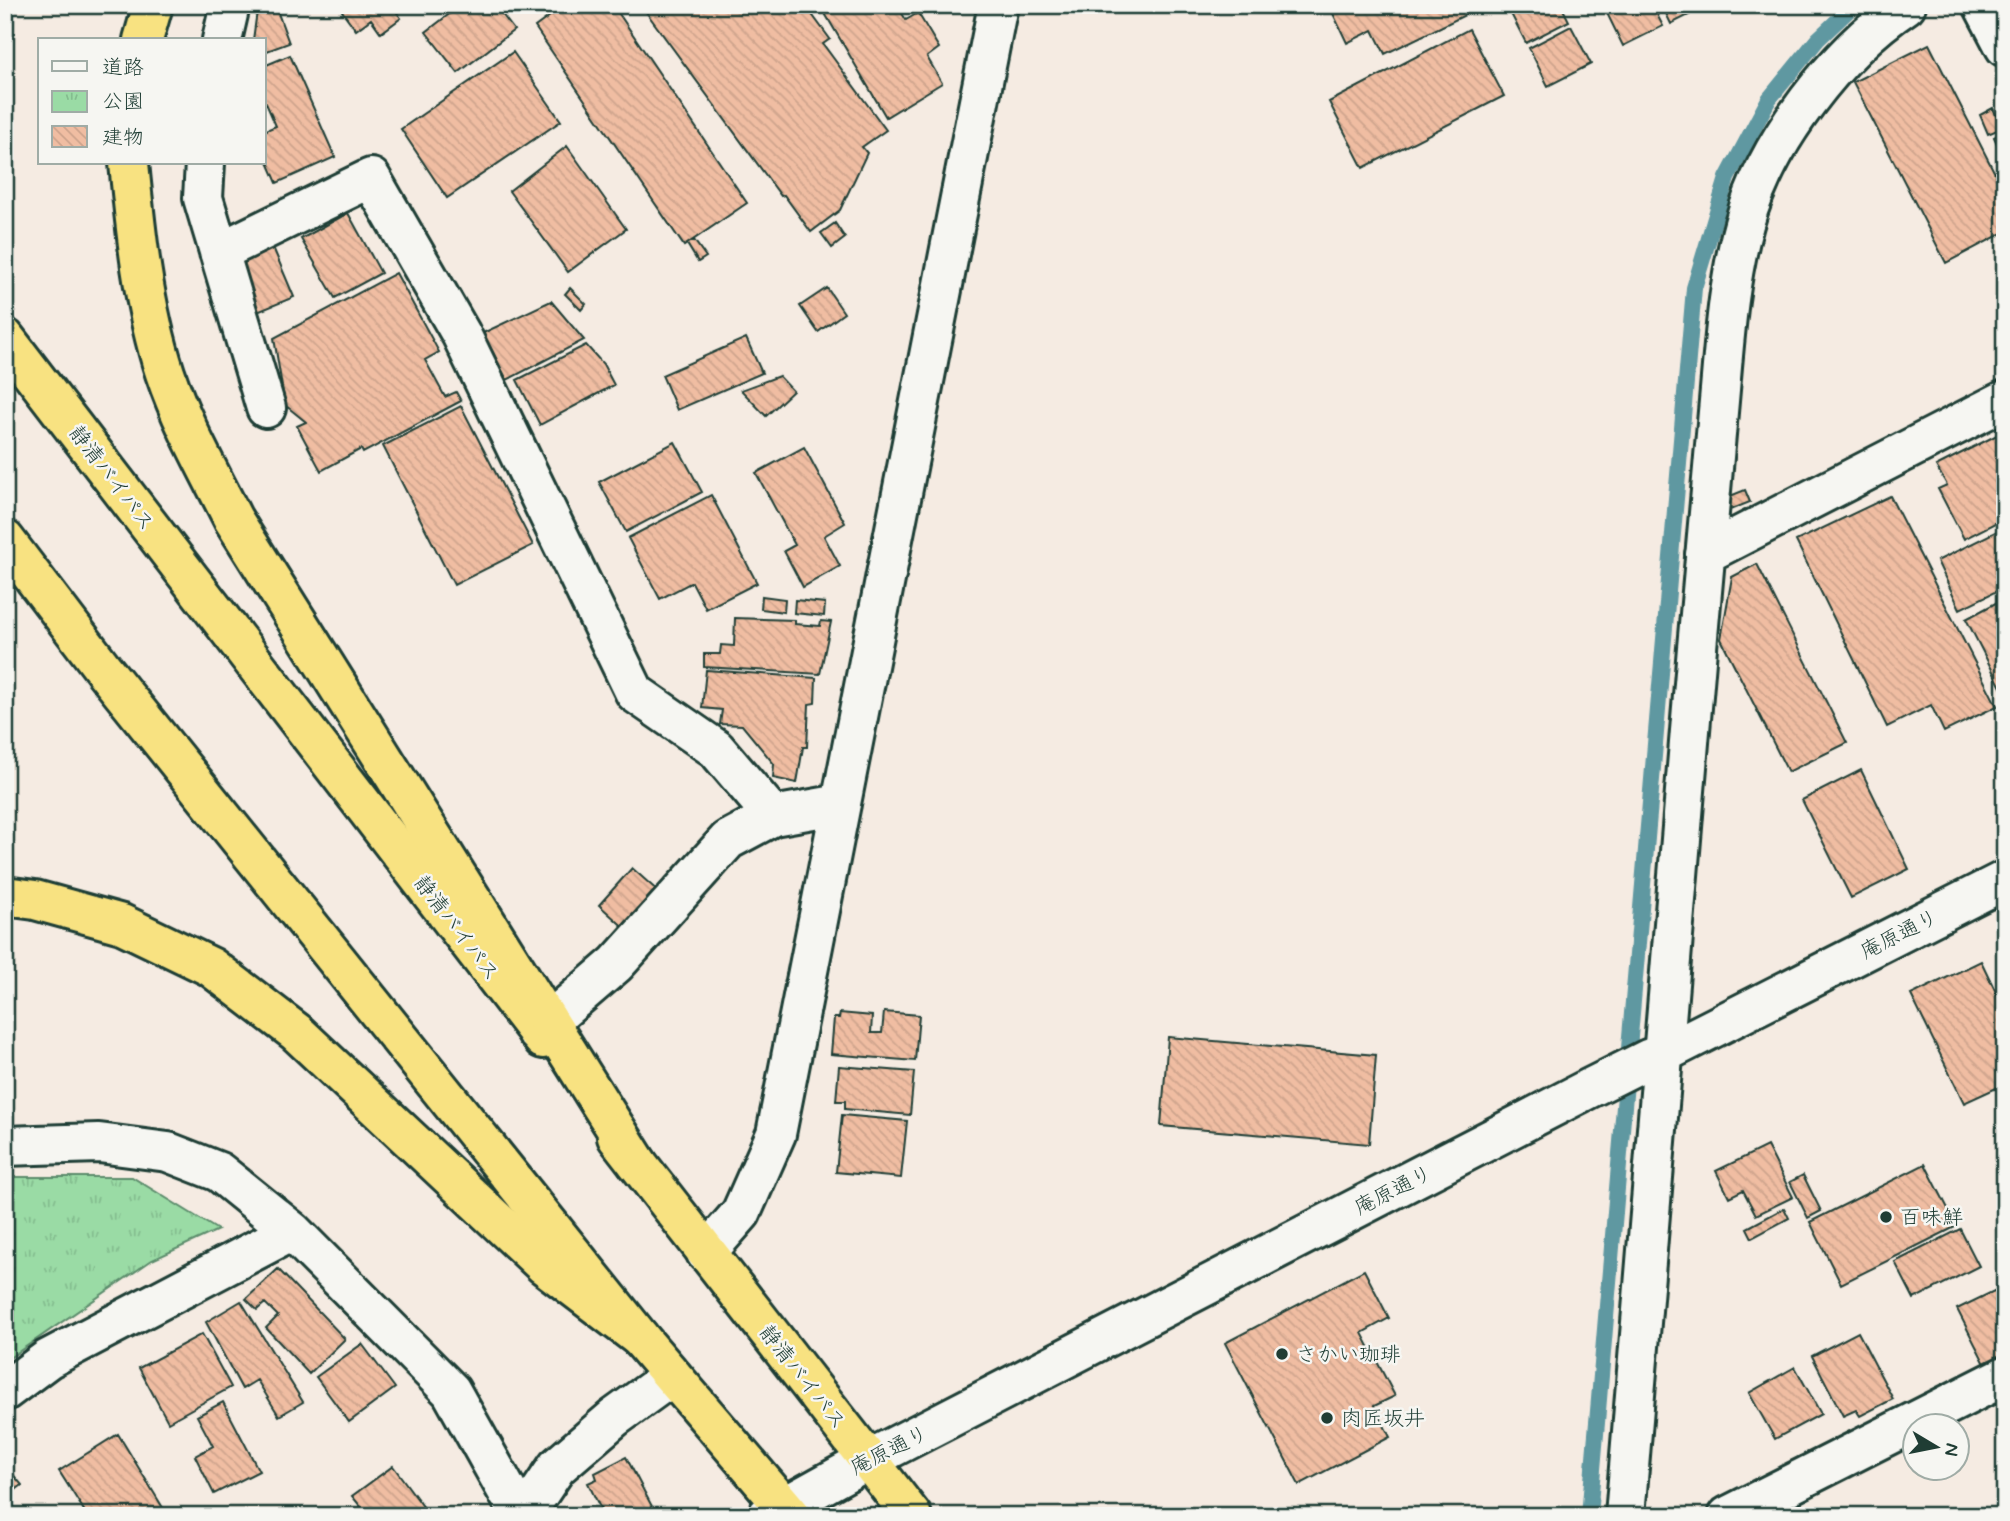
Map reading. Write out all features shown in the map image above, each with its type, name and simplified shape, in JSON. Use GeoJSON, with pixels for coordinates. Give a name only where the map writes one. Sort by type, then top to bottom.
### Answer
{"type":"FeatureCollection","features":[{"type":"Feature","properties":{"kind":"highway"},"geometry":{"type":"LineString","coordinates":[[144,38],[153,5]]}},
{"type":"Feature","properties":{"kind":"highway"},"geometry":{"type":"LineString","coordinates":[[129,164],[140,273],[165,373],[188,427],[233,519],[543,1027]]}},
{"type":"Feature","properties":{"kind":"highway","name":"静清バイパス"},"geometry":{"type":"LineString","coordinates":[[5,338],[543,1027],[638,1164],[912,1516]]}},
{"type":"Feature","properties":{"kind":"highway"},"geometry":{"type":"LineString","coordinates":[[5,540],[104,670],[781,1513]]}},
{"type":"Feature","properties":{"kind":"highway"},"geometry":{"type":"LineString","coordinates":[[5,896],[35,900],[122,925],[211,967],[296,1032],[544,1265],[640,1338]]}},
{"type":"Feature","properties":{"kind":"street"},"geometry":{"type":"LineString","coordinates":[[222,38],[230,5]]}},
{"type":"Feature","properties":{"kind":"street"},"geometry":{"type":"LineString","coordinates":[[706,1253],[741,1213],[776,1134],[998,5]]}},
{"type":"Feature","properties":{"kind":"street"},"geometry":{"type":"LineString","coordinates":[[1625,1516],[1655,1057],[1728,298],[1744,222],[1762,173],[1795,116],[1838,65],[1890,16],[1906,5]]}},
{"type":"Feature","properties":{"kind":"street"},"geometry":{"type":"LineString","coordinates":[[1983,5],[2005,47]]}},
{"type":"Feature","properties":{"kind":"street"},"geometry":{"type":"LineString","coordinates":[[205,164],[203,198],[266,408]]}},
{"type":"Feature","properties":{"kind":"street"},"geometry":{"type":"LineString","coordinates":[[219,252],[371,178],[461,334],[635,693],[716,749],[772,816]]}},
{"type":"Feature","properties":{"kind":"street"},"geometry":{"type":"LineString","coordinates":[[1704,554],[2005,400]]}},
{"type":"Feature","properties":{"kind":"street"},"geometry":{"type":"LineString","coordinates":[[543,1027],[616,964],[727,840],[772,816],[841,804]]}},
{"type":"Feature","properties":{"kind":"street","name":"庵原通り"},"geometry":{"type":"LineString","coordinates":[[781,1513],[868,1460],[1590,1088],[2005,880]]}},
{"type":"Feature","properties":{"kind":"street"},"geometry":{"type":"LineString","coordinates":[[5,1146],[99,1143],[168,1152],[219,1172],[292,1231],[451,1391],[522,1516],[557,1466],[614,1418],[672,1376]]}},
{"type":"Feature","properties":{"kind":"street"},"geometry":{"type":"LineString","coordinates":[[5,1391],[48,1359],[292,1231]]}},
{"type":"Feature","properties":{"kind":"street"},"geometry":{"type":"LineString","coordinates":[[1728,1516],[2005,1376]]}},
{"type":"Feature","properties":{"kind":"green space"},"geometry":{"type":"Polygon","coordinates":[[[5,1177],[132,1177],[218,1230],[152,1260],[5,1361],[5,1177]]]}},
{"type":"Feature","properties":{"kind":"building"},"geometry":{"type":"Polygon","coordinates":[[[275,5],[289,43],[266,51],[266,38],[253,38],[257,11],[275,5]]]}},
{"type":"Feature","properties":{"kind":"building"},"geometry":{"type":"Polygon","coordinates":[[[350,5],[391,5],[401,18],[381,33],[371,19],[356,30],[342,11],[350,5]]]}},
{"type":"Feature","properties":{"kind":"building"},"geometry":{"type":"Polygon","coordinates":[[[461,5],[495,5],[514,30],[458,73],[426,32],[461,5]]]}},
{"type":"Feature","properties":{"kind":"building"},"geometry":{"type":"Polygon","coordinates":[[[565,5],[613,5],[747,203],[684,246],[535,27],[565,5]]]}},
{"type":"Feature","properties":{"kind":"building"},"geometry":{"type":"Polygon","coordinates":[[[641,5],[805,5],[830,39],[823,44],[886,130],[862,147],[867,153],[840,210],[811,232],[784,195],[781,196],[641,5]]]}},
{"type":"Feature","properties":{"kind":"building"},"geometry":{"type":"Polygon","coordinates":[[[820,5],[897,5],[906,20],[918,13],[939,48],[927,57],[942,83],[886,117],[820,5]]]}},
{"type":"Feature","properties":{"kind":"building"},"geometry":{"type":"Polygon","coordinates":[[[1329,5],[1461,5],[1465,15],[1385,54],[1373,30],[1347,43],[1329,5]]]}},
{"type":"Feature","properties":{"kind":"building"},"geometry":{"type":"Polygon","coordinates":[[[1514,5],[1561,5],[1569,21],[1526,43],[1508,8],[1514,5]]]}},
{"type":"Feature","properties":{"kind":"building"},"geometry":{"type":"Polygon","coordinates":[[[1603,5],[1652,5],[1663,26],[1623,46],[1603,5]]]}},
{"type":"Feature","properties":{"kind":"building"},"geometry":{"type":"Polygon","coordinates":[[[1662,5],[1707,5],[1707,6],[1671,24],[1662,5]]]}},
{"type":"Feature","properties":{"kind":"building"},"geometry":{"type":"Polygon","coordinates":[[[1571,26],[1591,64],[1548,86],[1529,48],[1571,26]]]}},
{"type":"Feature","properties":{"kind":"building"},"geometry":{"type":"Polygon","coordinates":[[[1469,29],[1504,96],[1363,168],[1329,102],[1469,29]]]}},
{"type":"Feature","properties":{"kind":"building"},"geometry":{"type":"Polygon","coordinates":[[[1929,44],[2005,193],[2005,232],[1946,263],[1853,82],[1929,44]]]}},
{"type":"Feature","properties":{"kind":"building"},"geometry":{"type":"Polygon","coordinates":[[[513,52],[561,121],[447,198],[401,129],[513,52]]]}},
{"type":"Feature","properties":{"kind":"building"},"geometry":{"type":"Polygon","coordinates":[[[290,55],[335,157],[277,183],[266,158],[266,130],[276,126],[266,103],[266,65],[290,55]]]}},
{"type":"Feature","properties":{"kind":"building"},"geometry":{"type":"Polygon","coordinates":[[[1993,108],[2002,128],[1988,134],[1980,115],[1993,108]]]}},
{"type":"Feature","properties":{"kind":"building"},"geometry":{"type":"Polygon","coordinates":[[[2004,132],[2005,154],[2002,155],[1994,137],[2004,132]]]}},
{"type":"Feature","properties":{"kind":"building"},"geometry":{"type":"Polygon","coordinates":[[[567,146],[626,229],[568,272],[509,191],[567,146]]]}},
{"type":"Feature","properties":{"kind":"building"},"geometry":{"type":"Polygon","coordinates":[[[348,213],[381,273],[335,298],[301,239],[348,213]]]}},
{"type":"Feature","properties":{"kind":"building"},"geometry":{"type":"Polygon","coordinates":[[[835,223],[845,238],[832,248],[821,233],[835,223]]]}},
{"type":"Feature","properties":{"kind":"building"},"geometry":{"type":"Polygon","coordinates":[[[694,240],[706,257],[698,262],[687,244],[694,240]]]}},
{"type":"Feature","properties":{"kind":"building"},"geometry":{"type":"Polygon","coordinates":[[[272,245],[294,297],[255,313],[234,258],[272,245]]]}},
{"type":"Feature","properties":{"kind":"building"},"geometry":{"type":"Polygon","coordinates":[[[396,273],[439,352],[425,360],[445,397],[456,392],[461,401],[363,453],[361,449],[321,471],[297,426],[306,422],[285,405],[274,338],[396,273]]]}},
{"type":"Feature","properties":{"kind":"building"},"geometry":{"type":"Polygon","coordinates":[[[570,288],[586,304],[581,310],[565,294],[570,288]]]}},
{"type":"Feature","properties":{"kind":"building"},"geometry":{"type":"Polygon","coordinates":[[[827,288],[844,313],[818,332],[800,306],[827,288]]]}},
{"type":"Feature","properties":{"kind":"building"},"geometry":{"type":"Polygon","coordinates":[[[551,301],[584,340],[507,380],[483,333],[551,301]]]}},
{"type":"Feature","properties":{"kind":"building"},"geometry":{"type":"Polygon","coordinates":[[[746,338],[762,373],[677,410],[662,375],[746,338]]]}},
{"type":"Feature","properties":{"kind":"building"},"geometry":{"type":"Polygon","coordinates":[[[586,345],[603,364],[614,385],[540,425],[517,380],[586,345]]]}},
{"type":"Feature","properties":{"kind":"building"},"geometry":{"type":"Polygon","coordinates":[[[779,376],[793,391],[766,416],[741,390],[779,376]]]}},
{"type":"Feature","properties":{"kind":"building"},"geometry":{"type":"Polygon","coordinates":[[[461,406],[533,545],[454,585],[383,446],[461,406]]]}},
{"type":"Feature","properties":{"kind":"building"},"geometry":{"type":"Polygon","coordinates":[[[2005,431],[2005,518],[1964,539],[1938,489],[1947,485],[1936,466],[2005,431]]]}},
{"type":"Feature","properties":{"kind":"building"},"geometry":{"type":"Polygon","coordinates":[[[675,442],[702,492],[626,532],[599,482],[675,442]]]}},
{"type":"Feature","properties":{"kind":"building"},"geometry":{"type":"Polygon","coordinates":[[[804,447],[845,523],[824,536],[840,566],[803,587],[784,551],[795,545],[756,473],[804,447]]]}},
{"type":"Feature","properties":{"kind":"building"},"geometry":{"type":"Polygon","coordinates":[[[1745,490],[1750,502],[1730,510],[1725,498],[1745,490]]]}},
{"type":"Feature","properties":{"kind":"building"},"geometry":{"type":"Polygon","coordinates":[[[711,495],[757,583],[706,609],[692,582],[660,599],[628,538],[711,495]]]}},
{"type":"Feature","properties":{"kind":"building"},"geometry":{"type":"Polygon","coordinates":[[[1890,496],[1997,706],[1944,732],[1931,705],[1887,727],[1796,541],[1890,496]]]}},
{"type":"Feature","properties":{"kind":"building"},"geometry":{"type":"Polygon","coordinates":[[[2005,527],[2005,587],[1960,609],[1937,561],[2005,527]]]}},
{"type":"Feature","properties":{"kind":"building"},"geometry":{"type":"Polygon","coordinates":[[[1757,564],[1847,743],[1788,772],[1721,639],[1732,577],[1757,564]]]}},
{"type":"Feature","properties":{"kind":"building"},"geometry":{"type":"Polygon","coordinates":[[[762,596],[785,599],[784,612],[761,609],[762,596]]]}},
{"type":"Feature","properties":{"kind":"building"},"geometry":{"type":"Polygon","coordinates":[[[2005,598],[2005,695],[1966,619],[2005,598]]]}},
{"type":"Feature","properties":{"kind":"building"},"geometry":{"type":"Polygon","coordinates":[[[795,600],[825,603],[824,616],[794,613],[795,600]]]}},
{"type":"Feature","properties":{"kind":"building"},"geometry":{"type":"Polygon","coordinates":[[[735,618],[795,620],[795,624],[820,626],[821,621],[831,622],[820,674],[704,667],[704,654],[720,654],[721,645],[734,646],[735,618]]]}},
{"type":"Feature","properties":{"kind":"building"},"geometry":{"type":"Polygon","coordinates":[[[706,670],[816,678],[815,703],[809,704],[807,747],[803,747],[797,783],[773,778],[774,764],[742,725],[720,724],[722,710],[702,708],[706,670]]]}},
{"type":"Feature","properties":{"kind":"building"},"geometry":{"type":"Polygon","coordinates":[[[1861,770],[1909,869],[1851,898],[1802,800],[1861,770]]]}},
{"type":"Feature","properties":{"kind":"building"},"geometry":{"type":"Polygon","coordinates":[[[632,868],[660,893],[628,931],[599,905],[632,868]]]}},
{"type":"Feature","properties":{"kind":"building"},"geometry":{"type":"Polygon","coordinates":[[[1981,961],[2005,1011],[2005,1084],[1964,1103],[1911,995],[1981,961]]]}},
{"type":"Feature","properties":{"kind":"building"},"geometry":{"type":"Polygon","coordinates":[[[884,1012],[919,1015],[915,1061],[831,1054],[834,1018],[839,1018],[840,1013],[872,1016],[871,1033],[882,1033],[884,1012]]]}},
{"type":"Feature","properties":{"kind":"building"},"geometry":{"type":"Polygon","coordinates":[[[1168,1037],[1376,1055],[1369,1144],[1161,1126],[1168,1037]]]}},
{"type":"Feature","properties":{"kind":"building"},"geometry":{"type":"Polygon","coordinates":[[[839,1066],[914,1072],[910,1115],[845,1109],[845,1101],[836,1101],[839,1066]]]}},
{"type":"Feature","properties":{"kind":"building"},"geometry":{"type":"Polygon","coordinates":[[[842,1115],[907,1121],[901,1178],[836,1172],[842,1115]]]}},
{"type":"Feature","properties":{"kind":"building"},"geometry":{"type":"Polygon","coordinates":[[[1767,1146],[1793,1197],[1756,1215],[1743,1190],[1729,1197],[1716,1171],[1767,1146]]]}},
{"type":"Feature","properties":{"kind":"building"},"geometry":{"type":"Polygon","coordinates":[[[1925,1164],[1957,1226],[1841,1284],[1810,1222],[1925,1164]]]}},
{"type":"Feature","properties":{"kind":"building"},"geometry":{"type":"Polygon","coordinates":[[[1803,1175],[1821,1211],[1808,1218],[1790,1182],[1803,1175]]]}},
{"type":"Feature","properties":{"kind":"building"},"geometry":{"type":"Polygon","coordinates":[[[1784,1208],[1789,1218],[1752,1238],[1747,1228],[1784,1208]]]}},
{"type":"Feature","properties":{"kind":"building"},"geometry":{"type":"Polygon","coordinates":[[[1960,1229],[1979,1266],[1914,1299],[1895,1262],[1960,1229]]]}},
{"type":"Feature","properties":{"kind":"building"},"geometry":{"type":"Polygon","coordinates":[[[278,1269],[345,1339],[309,1374],[266,1328],[278,1316],[265,1303],[257,1310],[246,1299],[278,1269]]]}},
{"type":"Feature","properties":{"kind":"building"},"geometry":{"type":"Polygon","coordinates":[[[1364,1270],[1389,1318],[1362,1333],[1395,1396],[1374,1406],[1390,1437],[1299,1485],[1225,1343],[1364,1270]]]}},
{"type":"Feature","properties":{"kind":"building"},"geometry":{"type":"Polygon","coordinates":[[[1996,1290],[2005,1306],[2005,1354],[1985,1364],[1957,1309],[1996,1290]]]}},
{"type":"Feature","properties":{"kind":"building"},"geometry":{"type":"Polygon","coordinates":[[[241,1301],[303,1402],[279,1416],[257,1380],[242,1389],[206,1322],[241,1301]]]}},
{"type":"Feature","properties":{"kind":"building"},"geometry":{"type":"Polygon","coordinates":[[[1858,1332],[1893,1399],[1860,1416],[1856,1410],[1843,1416],[1812,1356],[1858,1332]]]}},
{"type":"Feature","properties":{"kind":"building"},"geometry":{"type":"Polygon","coordinates":[[[202,1334],[231,1387],[168,1422],[139,1368],[202,1334]]]}},
{"type":"Feature","properties":{"kind":"building"},"geometry":{"type":"Polygon","coordinates":[[[362,1344],[395,1388],[349,1422],[316,1377],[362,1344]]]}},
{"type":"Feature","properties":{"kind":"building"},"geometry":{"type":"Polygon","coordinates":[[[1795,1367],[1821,1414],[1775,1439],[1749,1393],[1795,1367]]]}},
{"type":"Feature","properties":{"kind":"building"},"geometry":{"type":"Polygon","coordinates":[[[223,1402],[259,1471],[214,1494],[195,1456],[213,1446],[197,1416],[223,1402]]]}},
{"type":"Feature","properties":{"kind":"building"},"geometry":{"type":"Polygon","coordinates":[[[118,1434],[168,1516],[79,1516],[85,1512],[59,1471],[118,1434]]]}},
{"type":"Feature","properties":{"kind":"building"},"geometry":{"type":"Polygon","coordinates":[[[626,1457],[657,1516],[604,1516],[588,1483],[597,1479],[595,1473],[626,1457]]]}},
{"type":"Feature","properties":{"kind":"building"},"geometry":{"type":"Polygon","coordinates":[[[5,1465],[22,1485],[5,1498],[5,1465]]]}},
{"type":"Feature","properties":{"kind":"building"},"geometry":{"type":"Polygon","coordinates":[[[393,1466],[430,1516],[350,1516],[361,1507],[352,1496],[393,1466]]]}},
{"type":"Feature","properties":{"kind":"waterway"},"geometry":{"type":"LineString","coordinates":[[1589,1516],[1694,288],[1727,178],[1769,99],[1818,39],[1854,5]]}},
{"type":"Feature","properties":{"kind":"place","name":"百味鮮"},"geometry":{"type":"Point","coordinates":[1886,1217]}},
{"type":"Feature","properties":{"kind":"place","name":"さかい珈琲"},"geometry":{"type":"Point","coordinates":[1282,1354]}},
{"type":"Feature","properties":{"kind":"place","name":"肉匠坂井"},"geometry":{"type":"Point","coordinates":[1327,1418]}}]}
